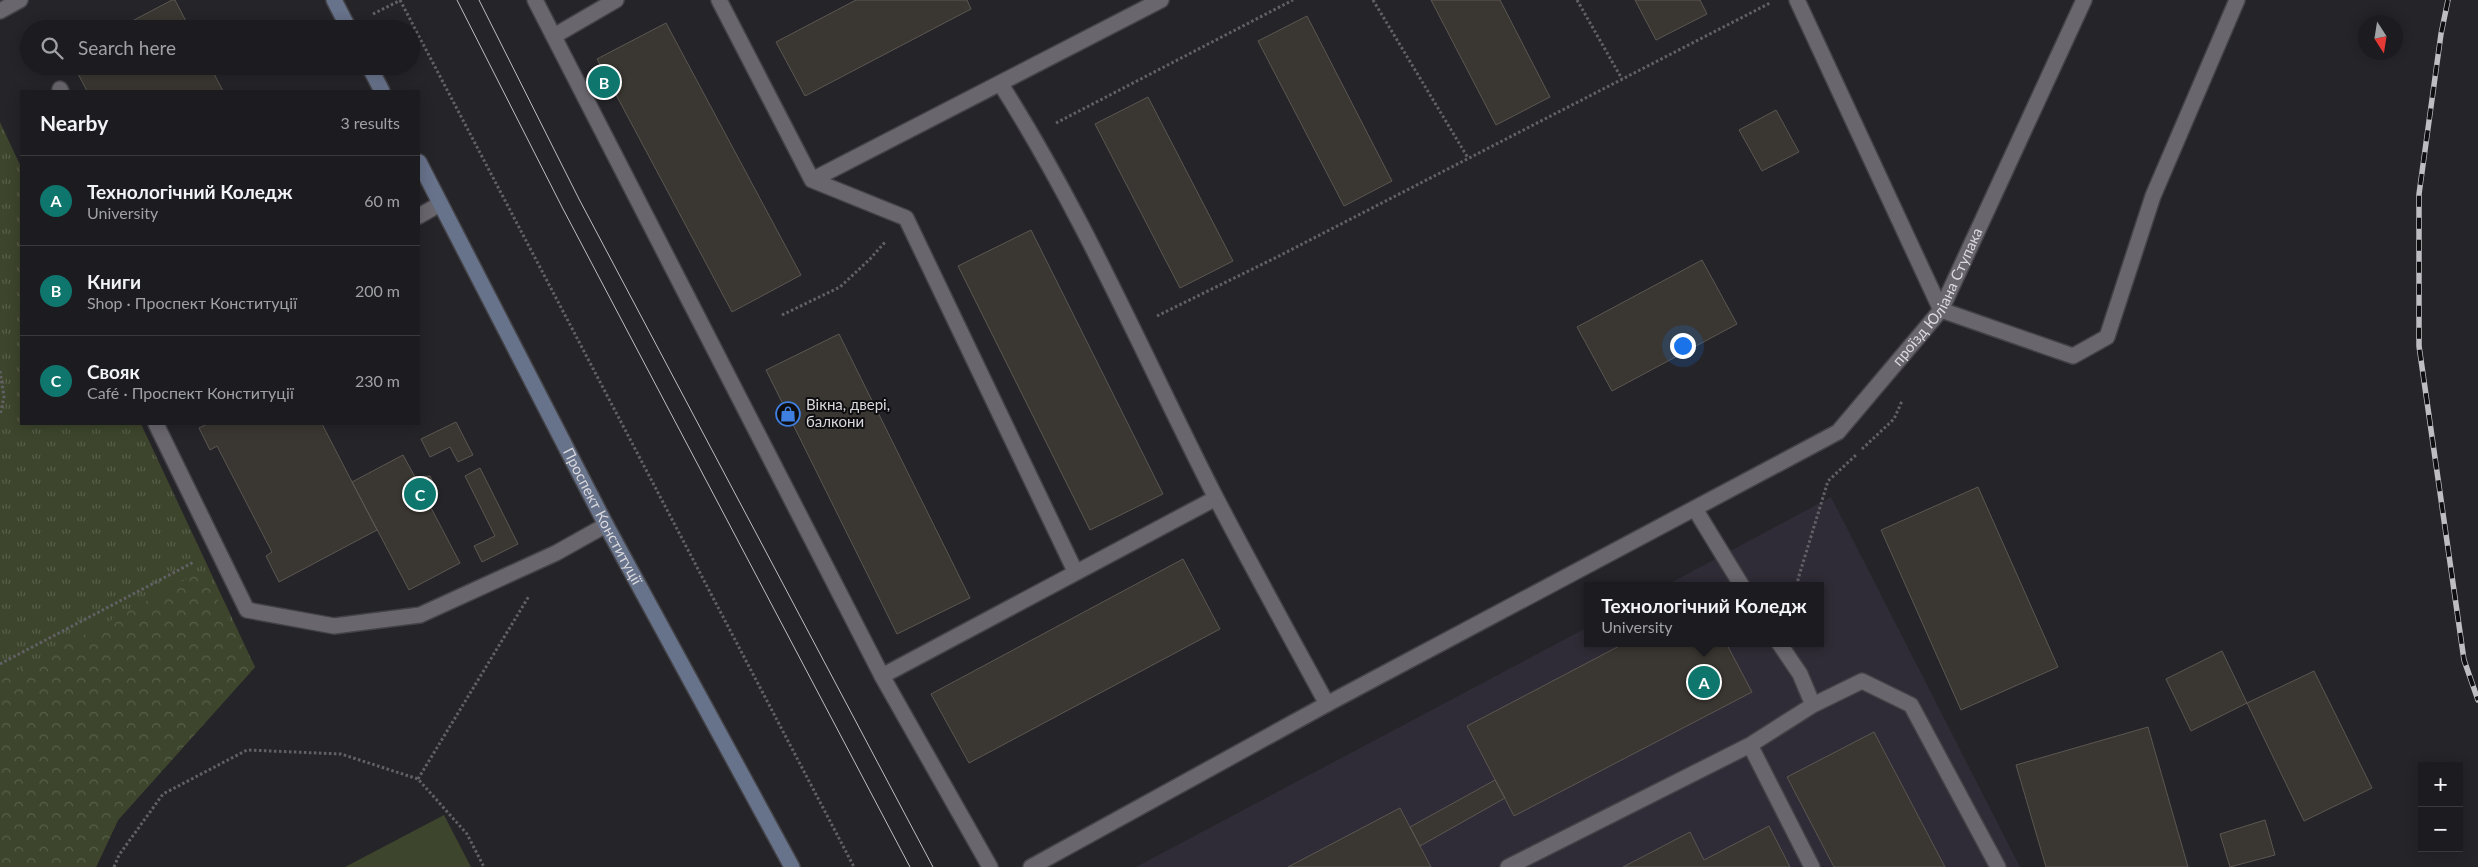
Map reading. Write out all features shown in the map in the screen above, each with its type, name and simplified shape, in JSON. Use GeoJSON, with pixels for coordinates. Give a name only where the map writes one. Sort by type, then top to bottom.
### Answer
{"type":"FeatureCollection","features":[{"type":"Feature","properties":{"kind":"street"},"geometry":{"type":"LineString","coordinates":[[0,10],[20,0]]}},
{"type":"Feature","properties":{"kind":"street"},"geometry":{"type":"LineString","coordinates":[[334,0],[345,20]]}},
{"type":"Feature","properties":{"kind":"street"},"geometry":{"type":"LineString","coordinates":[[535,0],[882,676],[990,867]]}},
{"type":"Feature","properties":{"kind":"street"},"geometry":{"type":"LineString","coordinates":[[554,36],[616,0]]}},
{"type":"Feature","properties":{"kind":"street"},"geometry":{"type":"LineString","coordinates":[[719,0],[812,180],[906,218],[1076,571]]}},
{"type":"Feature","properties":{"kind":"street"},"geometry":{"type":"LineString","coordinates":[[812,180],[1000,83],[1138,5],[1162,0]]}},
{"type":"Feature","properties":{"kind":"street"},"geometry":{"type":"LineString","coordinates":[[1797,0],[1941,310],[2072,356],[2107,337],[2153,196],[2237,0]]}},
{"type":"Feature","properties":{"kind":"street","name":"проїзд Юліана Ступака"},"geometry":{"type":"LineString","coordinates":[[1031,867],[1327,704],[1838,432],[1941,310],[2084,0]]}},
{"type":"Feature","properties":{"kind":"street"},"geometry":{"type":"LineString","coordinates":[[374,75],[381,90]]}},
{"type":"Feature","properties":{"kind":"street"},"geometry":{"type":"LineString","coordinates":[[1000,83],[1033,135],[1133,327],[1216,498],[1327,704]]}},
{"type":"Feature","properties":{"kind":"street","name":"Проспект Конституції"},"geometry":{"type":"LineString","coordinates":[[420,164],[606,525],[792,867]]}},
{"type":"Feature","properties":{"kind":"street"},"geometry":{"type":"LineString","coordinates":[[420,215],[440,204]]}},
{"type":"Feature","properties":{"kind":"street"},"geometry":{"type":"LineString","coordinates":[[156,425],[247,610],[334,626],[420,615],[556,553],[606,525]]}},
{"type":"Feature","properties":{"kind":"street"},"geometry":{"type":"LineString","coordinates":[[882,676],[1216,498]]}},
{"type":"Feature","properties":{"kind":"street"},"geometry":{"type":"LineString","coordinates":[[1695,509],[1740,582]]}},
{"type":"Feature","properties":{"kind":"street"},"geometry":{"type":"LineString","coordinates":[[1782,647],[1800,674],[1814,705]]}},
{"type":"Feature","properties":{"kind":"street"},"geometry":{"type":"LineString","coordinates":[[1517,865],[1750,745],[1814,705],[1862,681],[1911,705],[1998,867]]}},
{"type":"Feature","properties":{"kind":"street"},"geometry":{"type":"LineString","coordinates":[[1750,745],[1812,867]]}},
{"type":"Feature","properties":{"kind":"path"},"geometry":{"type":"LineString","coordinates":[[364,20],[400,0],[410,20]]}},
{"type":"Feature","properties":{"kind":"path"},"geometry":{"type":"LineString","coordinates":[[1033,135],[1293,0]]}},
{"type":"Feature","properties":{"kind":"path"},"geometry":{"type":"LineString","coordinates":[[1373,0],[1468,158]]}},
{"type":"Feature","properties":{"kind":"path"},"geometry":{"type":"LineString","coordinates":[[1577,0],[1622,79]]}},
{"type":"Feature","properties":{"kind":"path"},"geometry":{"type":"LineString","coordinates":[[1133,327],[1226,283],[1775,0]]}},
{"type":"Feature","properties":{"kind":"path"},"geometry":{"type":"LineString","coordinates":[[420,38],[854,867]]}},
{"type":"Feature","properties":{"kind":"path"},"geometry":{"type":"LineString","coordinates":[[782,315],[840,287],[870,259],[906,218]]}},
{"type":"Feature","properties":{"kind":"path"},"geometry":{"type":"LineString","coordinates":[[0,371],[4,397],[0,415]]}},
{"type":"Feature","properties":{"kind":"path"},"geometry":{"type":"LineString","coordinates":[[1798,582],[1828,481],[1894,419],[1906,392]]}},
{"type":"Feature","properties":{"kind":"path"},"geometry":{"type":"LineString","coordinates":[[0,664],[218,550]]}},
{"type":"Feature","properties":{"kind":"path"},"geometry":{"type":"LineString","coordinates":[[418,779],[530,595]]}},
{"type":"Feature","properties":{"kind":"path"},"geometry":{"type":"LineString","coordinates":[[114,867],[119,856],[163,794],[247,750],[341,754],[418,779],[467,834],[484,867]]}},
{"type":"Feature","properties":{"kind":"shaded area"},"geometry":{"type":"Polygon","coordinates":[[[1831,497],[2020,867],[1136,867],[1584,629],[1584,647],[1824,647],[1824,582],[1672,582],[1831,497]]]}},
{"type":"Feature","properties":{"kind":"green space"},"geometry":{"type":"Polygon","coordinates":[[[0,122],[20,165],[20,425],[141,425],[255,667],[118,820],[96,867],[0,867],[0,122]]]}},
{"type":"Feature","properties":{"kind":"green space"},"geometry":{"type":"Polygon","coordinates":[[[202,571],[255,667],[118,820],[96,867],[0,867],[0,680],[202,571]]]}},
{"type":"Feature","properties":{"kind":"green space"},"geometry":{"type":"Polygon","coordinates":[[[444,815],[471,867],[345,867],[444,815]]]}},
{"type":"Feature","properties":{"kind":"building"},"geometry":{"type":"Polygon","coordinates":[[[175,0],[185,20],[134,20],[175,0]]]}},
{"type":"Feature","properties":{"kind":"building"},"geometry":{"type":"Polygon","coordinates":[[[856,0],[967,0],[971,9],[805,96],[776,42],[856,0]]]}},
{"type":"Feature","properties":{"kind":"building"},"geometry":{"type":"Polygon","coordinates":[[[1431,0],[1500,0],[1550,97],[1496,125],[1431,0]]]}},
{"type":"Feature","properties":{"kind":"building"},"geometry":{"type":"Polygon","coordinates":[[[1635,0],[1700,0],[1707,14],[1656,40],[1635,0]]]}},
{"type":"Feature","properties":{"kind":"building"},"geometry":{"type":"Polygon","coordinates":[[[1307,16],[1392,181],[1344,206],[1258,41],[1307,16]]]}},
{"type":"Feature","properties":{"kind":"building"},"geometry":{"type":"Polygon","coordinates":[[[666,23],[801,275],[732,312],[597,59],[666,23]]]}},
{"type":"Feature","properties":{"kind":"building"},"geometry":{"type":"Polygon","coordinates":[[[79,75],[215,75],[222,90],[86,90],[79,75]]]}},
{"type":"Feature","properties":{"kind":"building"},"geometry":{"type":"Polygon","coordinates":[[[1148,97],[1233,261],[1180,288],[1095,124],[1148,97]]]}},
{"type":"Feature","properties":{"kind":"building"},"geometry":{"type":"Polygon","coordinates":[[[1776,110],[1799,152],[1762,171],[1739,130],[1776,110]]]}},
{"type":"Feature","properties":{"kind":"building"},"geometry":{"type":"Polygon","coordinates":[[[1031,230],[1163,494],[1090,530],[958,266],[1031,230]]]}},
{"type":"Feature","properties":{"kind":"building"},"geometry":{"type":"Polygon","coordinates":[[[1702,260],[1737,324],[1612,391],[1577,327],[1702,260]]]}},
{"type":"Feature","properties":{"kind":"building"},"geometry":{"type":"Polygon","coordinates":[[[839,334],[970,598],[897,634],[766,370],[839,334]]]}},
{"type":"Feature","properties":{"kind":"building"},"geometry":{"type":"Polygon","coordinates":[[[456,422],[473,455],[458,462],[450,447],[430,457],[421,439],[456,422]]]}},
{"type":"Feature","properties":{"kind":"building"},"geometry":{"type":"Polygon","coordinates":[[[205,425],[323,425],[377,530],[279,582],[266,556],[272,552],[217,446],[210,450],[199,428],[205,425]]]}},
{"type":"Feature","properties":{"kind":"building"},"geometry":{"type":"Polygon","coordinates":[[[403,455],[415,477],[430,476],[438,493],[429,504],[460,563],[409,590],[352,482],[403,455]]]}},
{"type":"Feature","properties":{"kind":"building"},"geometry":{"type":"Polygon","coordinates":[[[480,468],[518,544],[482,562],[474,546],[495,536],[465,476],[480,468]]]}},
{"type":"Feature","properties":{"kind":"building"},"geometry":{"type":"Polygon","coordinates":[[[1978,487],[2058,667],[1961,710],[1881,530],[1978,487]]]}},
{"type":"Feature","properties":{"kind":"building"},"geometry":{"type":"Polygon","coordinates":[[[1183,559],[1220,629],[969,763],[931,694],[1183,559]]]}},
{"type":"Feature","properties":{"kind":"building"},"geometry":{"type":"Polygon","coordinates":[[[1617,647],[1728,647],[1752,692],[1514,816],[1467,726],[1617,647]]]}},
{"type":"Feature","properties":{"kind":"building"},"geometry":{"type":"Polygon","coordinates":[[[2222,651],[2247,703],[2191,731],[2166,679],[2222,651]]]}},
{"type":"Feature","properties":{"kind":"building"},"geometry":{"type":"Polygon","coordinates":[[[2314,671],[2372,788],[2304,821],[2247,703],[2314,671]]]}},
{"type":"Feature","properties":{"kind":"building"},"geometry":{"type":"Polygon","coordinates":[[[2148,727],[2188,867],[2046,867],[2016,765],[2148,727]]]}},
{"type":"Feature","properties":{"kind":"building"},"geometry":{"type":"Polygon","coordinates":[[[1874,732],[1945,867],[1834,867],[1787,777],[1874,732]]]}},
{"type":"Feature","properties":{"kind":"building"},"geometry":{"type":"Polygon","coordinates":[[[1495,780],[1505,798],[1420,846],[1410,827],[1495,780]]]}},
{"type":"Feature","properties":{"kind":"building"},"geometry":{"type":"Polygon","coordinates":[[[1400,808],[1431,867],[1288,867],[1400,808]]]}},
{"type":"Feature","properties":{"kind":"building"},"geometry":{"type":"Polygon","coordinates":[[[2265,820],[2275,855],[2230,867],[2220,834],[2265,820]]]}},
{"type":"Feature","properties":{"kind":"building"},"geometry":{"type":"Polygon","coordinates":[[[1769,826],[1790,867],[1623,867],[1690,832],[1704,860],[1769,826]]]}},
{"type":"Feature","properties":{"kind":"tram line"},"geometry":{"type":"LineString","coordinates":[[457,0],[562,207],[910,867]]}},
{"type":"Feature","properties":{"kind":"tram line"},"geometry":{"type":"LineString","coordinates":[[479,0],[579,199],[933,867]]}},
{"type":"Feature","properties":{"kind":"railway"},"geometry":{"type":"LineString","coordinates":[[2448,0],[2441,34],[2419,194],[2419,346],[2464,660],[2478,700]]}},
{"type":"Feature","properties":{"kind":"place","name":"Книги"},"geometry":{"type":"Point","coordinates":[604,82]}},
{"type":"Feature","properties":{"kind":"place","name":"Вікна, двері, балкони"},"geometry":{"type":"Point","coordinates":[788,414]}},
{"type":"Feature","properties":{"kind":"place","name":"Свояк"},"geometry":{"type":"Point","coordinates":[420,494]}},
{"type":"Feature","properties":{"kind":"place","name":"Технологічний Коледж"},"geometry":{"type":"Point","coordinates":[1704,682]}}]}
